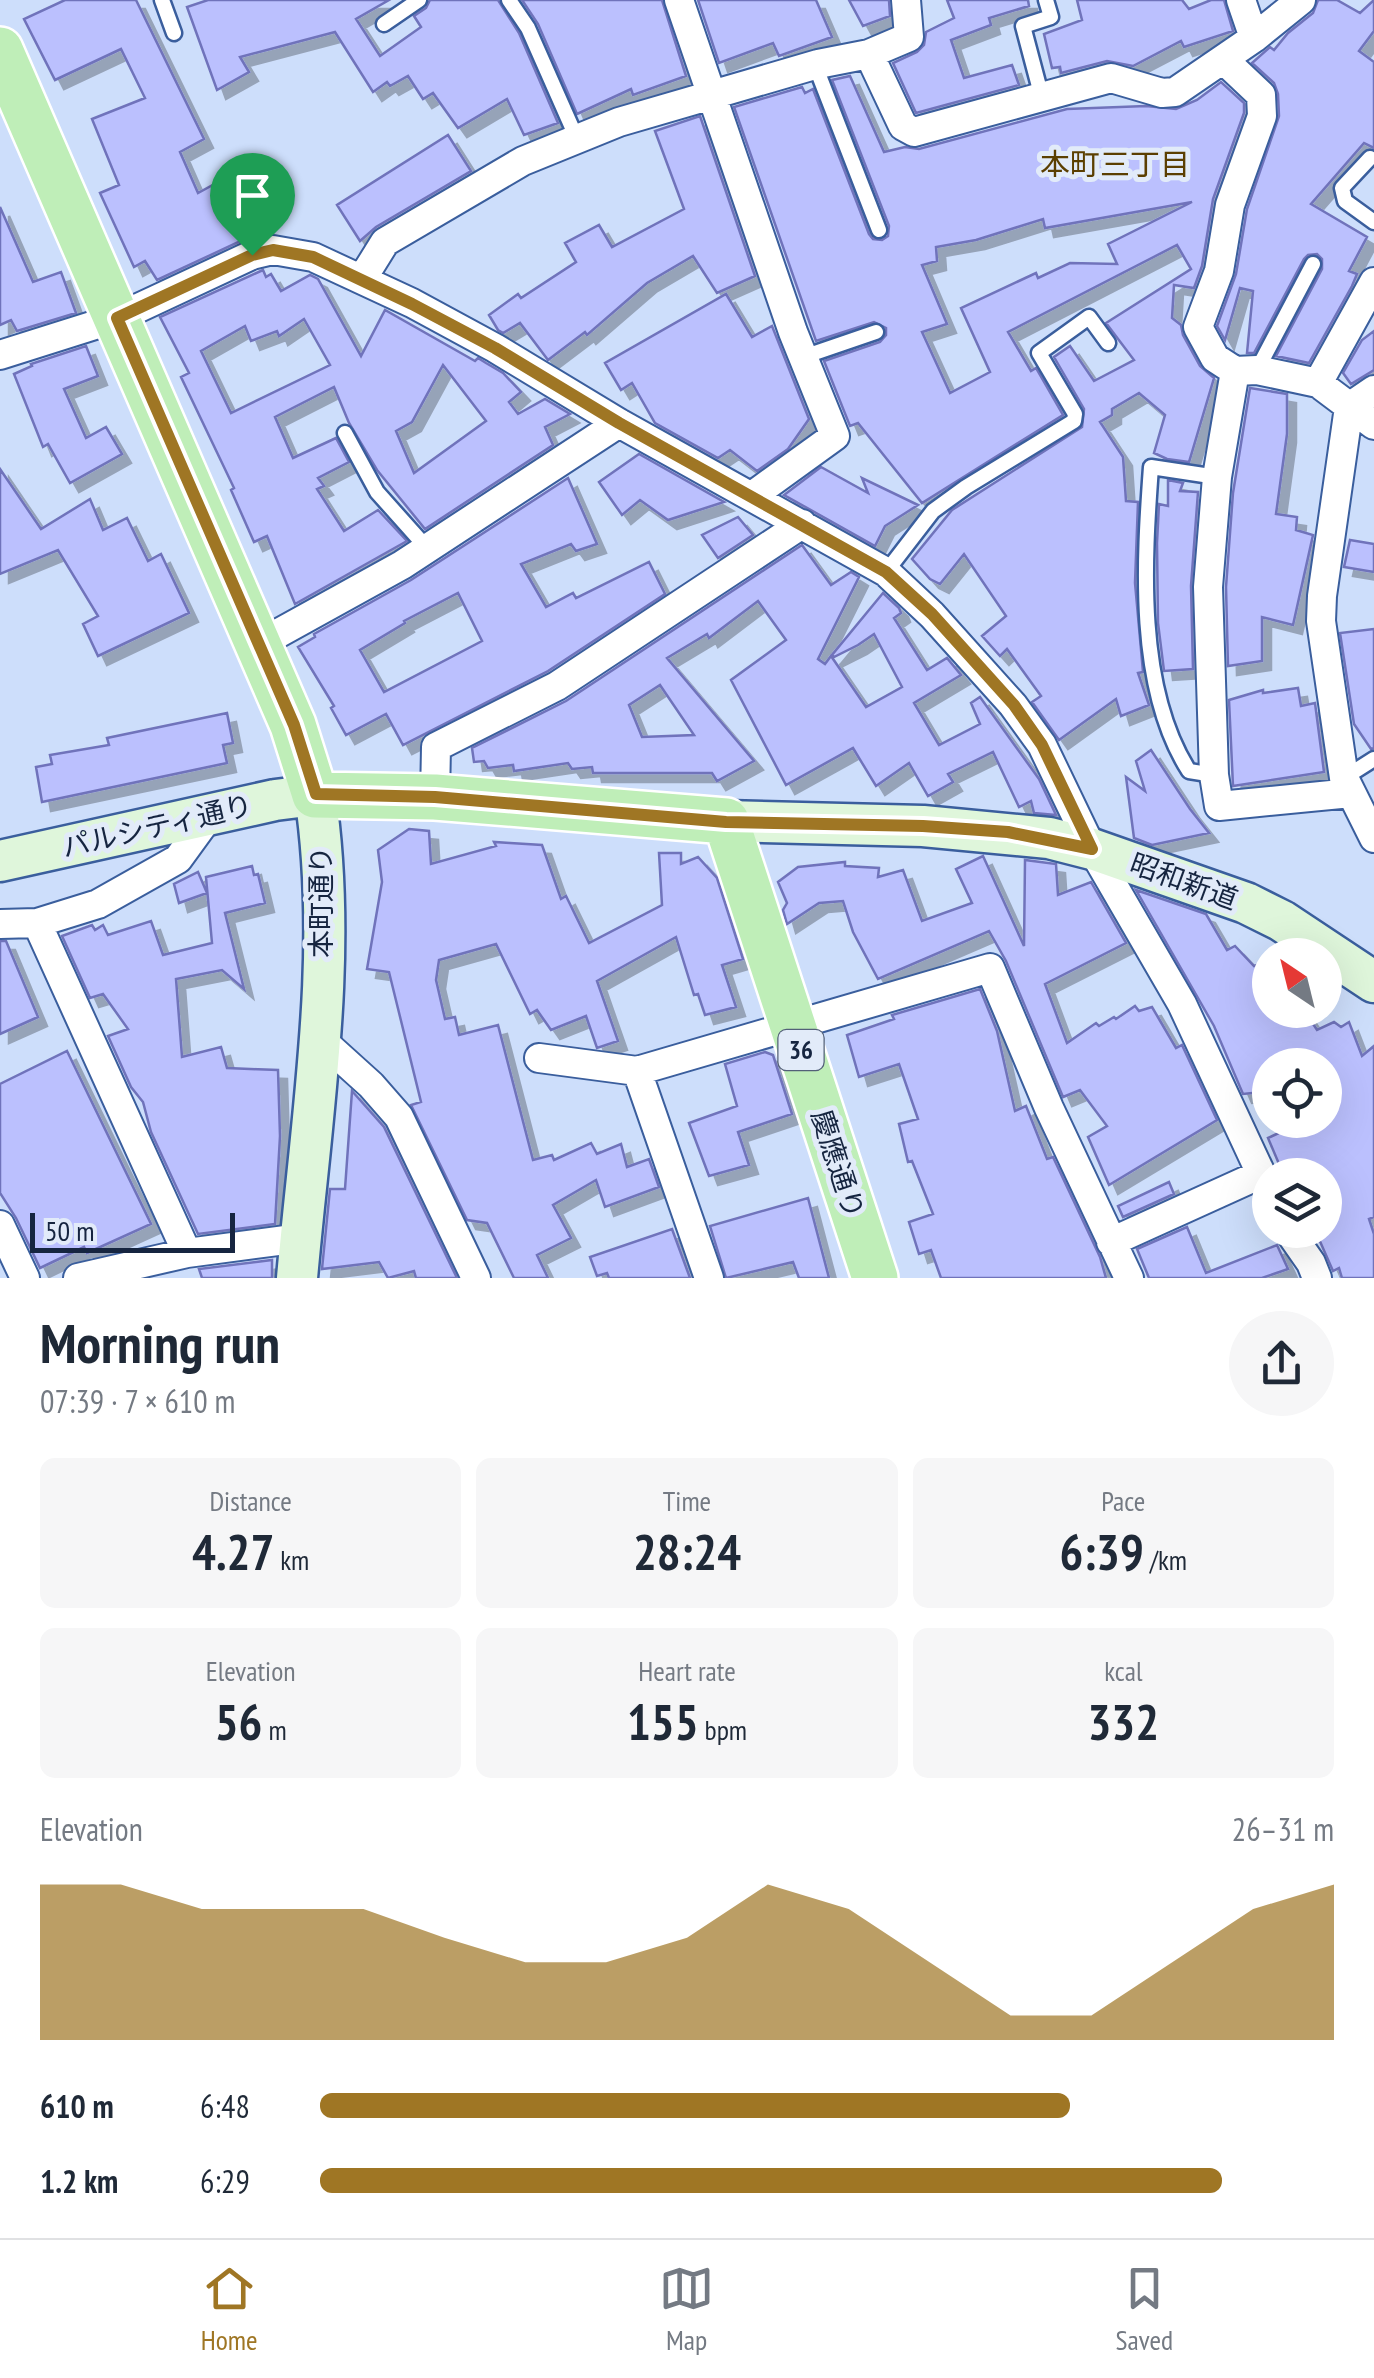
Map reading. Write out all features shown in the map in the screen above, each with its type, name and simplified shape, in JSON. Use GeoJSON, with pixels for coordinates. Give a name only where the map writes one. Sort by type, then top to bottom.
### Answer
{"type":"FeatureCollection","features":[{"type":"Feature","properties":{"kind":"main road","name":"本町通り"},"geometry":{"type":"LineString","coordinates":[[0,50],[294,725],[316,794],[325,890],[319,1038],[297,1278]]}},
{"type":"Feature","properties":{"kind":"main road","name":"昭和新道"},"geometry":{"type":"LineString","coordinates":[[316,794],[435,797],[726,822],[940,827],[1049,838],[1092,849],[1246,903],[1282,921],[1374,982]]}},
{"type":"Feature","properties":{"kind":"main road","name":"パルシティ通り"},"geometry":{"type":"LineString","coordinates":[[0,861],[316,794]]}},
{"type":"Feature","properties":{"kind":"main road","name":"慶應通り"},"geometry":{"type":"LineString","coordinates":[[726,822],[876,1278]]}},
{"type":"Feature","properties":{"kind":"street"},"geometry":{"type":"LineString","coordinates":[[680,0],[804,358],[836,436],[752,496]]}},
{"type":"Feature","properties":{"kind":"street"},"geometry":{"type":"LineString","coordinates":[[362,279],[385,242],[524,161],[619,122],[816,65],[869,54],[909,37],[906,0]]}},
{"type":"Feature","properties":{"kind":"street"},"geometry":{"type":"LineString","coordinates":[[1241,0],[1254,38]]}},
{"type":"Feature","properties":{"kind":"street"},"geometry":{"type":"LineString","coordinates":[[869,54],[903,126],[914,132],[1041,94],[1111,78],[1162,93],[1175,92],[1225,61],[1300,0]]}},
{"type":"Feature","properties":{"kind":"street"},"geometry":{"type":"LineString","coordinates":[[1225,61],[1261,95],[1262,116],[1230,205],[1219,272],[1198,327],[1214,358],[1246,371],[1318,383],[1374,425]]}},
{"type":"Feature","properties":{"kind":"street"},"geometry":{"type":"LineString","coordinates":[[0,355],[117,318],[252,255],[273,250],[313,257],[495,348],[619,423],[886,572],[932,614],[1014,705],[1042,745],[1092,849],[1182,1004],[1254,1158]]}},
{"type":"Feature","properties":{"kind":"street"},"geometry":{"type":"LineString","coordinates":[[1318,383],[1374,282]]}},
{"type":"Feature","properties":{"kind":"street"},"geometry":{"type":"LineString","coordinates":[[1246,371],[1217,477],[1208,588],[1214,775],[1220,806],[1348,786]]}},
{"type":"Feature","properties":{"kind":"street"},"geometry":{"type":"LineString","coordinates":[[1374,390],[1349,407],[1321,621],[1348,786],[1374,838]]}},
{"type":"Feature","properties":{"kind":"street"},"geometry":{"type":"LineString","coordinates":[[259,644],[427,548],[619,423]]}},
{"type":"Feature","properties":{"kind":"street"},"geometry":{"type":"LineString","coordinates":[[435,797],[436,747],[558,686],[802,524]]}},
{"type":"Feature","properties":{"kind":"street"},"geometry":{"type":"LineString","coordinates":[[0,924],[38,923],[98,904],[178,859],[210,815]]}},
{"type":"Feature","properties":{"kind":"street"},"geometry":{"type":"LineString","coordinates":[[38,923],[188,1254]]}},
{"type":"Feature","properties":{"kind":"street"},"geometry":{"type":"LineString","coordinates":[[540,1058],[637,1071],[990,968],[1049,1108],[1129,1278]]}},
{"type":"Feature","properties":{"kind":"street"},"geometry":{"type":"LineString","coordinates":[[319,1038],[371,1085],[398,1117],[476,1278]]}},
{"type":"Feature","properties":{"kind":"street"},"geometry":{"type":"LineString","coordinates":[[637,1071],[709,1278]]}},
{"type":"Feature","properties":{"kind":"street"},"geometry":{"type":"LineString","coordinates":[[1112,1242],[1252,1189]]}},
{"type":"Feature","properties":{"kind":"street"},"geometry":{"type":"LineString","coordinates":[[0,1225],[25,1278]]}},
{"type":"Feature","properties":{"kind":"street"},"geometry":{"type":"LineString","coordinates":[[78,1278],[188,1254],[300,1238]]}},
{"type":"Feature","properties":{"kind":"street"},"geometry":{"type":"LineString","coordinates":[[1300,1248],[1317,1278]]}},
{"type":"Feature","properties":{"kind":"lane"},"geometry":{"type":"LineString","coordinates":[[162,0],[174,33]]}},
{"type":"Feature","properties":{"kind":"lane"},"geometry":{"type":"LineString","coordinates":[[384,24],[420,0]]}},
{"type":"Feature","properties":{"kind":"lane"},"geometry":{"type":"LineString","coordinates":[[509,0],[528,28],[577,139]]}},
{"type":"Feature","properties":{"kind":"lane"},"geometry":{"type":"LineString","coordinates":[[1041,94],[1023,26],[1051,16],[1046,0]]}},
{"type":"Feature","properties":{"kind":"lane"},"geometry":{"type":"LineString","coordinates":[[816,65],[879,230]]}},
{"type":"Feature","properties":{"kind":"lane"},"geometry":{"type":"LineString","coordinates":[[1370,158],[1342,188],[1345,201],[1374,222]]}},
{"type":"Feature","properties":{"kind":"lane"},"geometry":{"type":"LineString","coordinates":[[1246,371],[1313,264]]}},
{"type":"Feature","properties":{"kind":"lane"},"geometry":{"type":"LineString","coordinates":[[886,572],[933,511],[1074,421],[1075,414],[1039,352],[1089,317],[1108,343]]}},
{"type":"Feature","properties":{"kind":"lane"},"geometry":{"type":"LineString","coordinates":[[804,358],[876,332]]}},
{"type":"Feature","properties":{"kind":"lane"},"geometry":{"type":"LineString","coordinates":[[345,433],[377,492],[427,548]]}},
{"type":"Feature","properties":{"kind":"lane"},"geometry":{"type":"LineString","coordinates":[[1214,775],[1190,771],[1175,748],[1157,683],[1144,598],[1151,467],[1217,477]]}},
{"type":"Feature","properties":{"kind":"lane"},"geometry":{"type":"LineString","coordinates":[[1348,786],[1374,759]]}},
{"type":"Feature","properties":{"kind":"lane"},"geometry":{"type":"LineString","coordinates":[[1294,1248],[1302,1278]]}},
{"type":"Feature","properties":{"kind":"building"},"geometry":{"type":"Polygon","coordinates":[[[65,0],[136,0],[204,139],[180,152],[198,193],[251,164],[276,208],[239,228],[245,239],[157,280],[145,261],[134,267],[100,193],[119,185],[92,119],[145,98],[121,49],[55,80],[24,19],[65,0]]]}},
{"type":"Feature","properties":{"kind":"building"},"geometry":{"type":"Polygon","coordinates":[[[208,0],[389,0],[356,19],[380,56],[421,27],[414,16],[430,0],[498,0],[519,33],[558,123],[524,135],[507,99],[458,128],[433,93],[423,99],[408,76],[390,86],[387,82],[373,92],[335,32],[240,57],[249,72],[217,90],[187,7],[208,0]]]}},
{"type":"Feature","properties":{"kind":"building"},"geometry":{"type":"Polygon","coordinates":[[[522,0],[662,0],[686,76],[633,95],[631,89],[577,114],[538,24],[522,0]]]}},
{"type":"Feature","properties":{"kind":"building"},"geometry":{"type":"Polygon","coordinates":[[[698,0],[816,0],[832,37],[779,56],[773,43],[719,63],[698,0]]]}},
{"type":"Feature","properties":{"kind":"building"},"geometry":{"type":"Polygon","coordinates":[[[849,0],[889,0],[890,16],[863,26],[849,0]]]}},
{"type":"Feature","properties":{"kind":"building"},"geometry":{"type":"Polygon","coordinates":[[[947,0],[1028,0],[1029,6],[989,18],[991,25],[951,40],[964,78],[1012,65],[1019,85],[916,113],[893,63],[917,52],[924,45],[926,32],[954,18],[947,0]]]}},
{"type":"Feature","properties":{"kind":"building"},"geometry":{"type":"Polygon","coordinates":[[[1077,0],[1182,0],[1189,9],[1211,0],[1224,0],[1233,31],[1184,47],[1181,41],[1133,66],[1107,61],[1061,73],[1060,67],[1052,68],[1044,34],[1082,20],[1077,0]]]}},
{"type":"Feature","properties":{"kind":"building"},"geometry":{"type":"Polygon","coordinates":[[[1318,0],[1337,0],[1360,13],[1374,0],[1374,31],[1359,51],[1374,62],[1374,148],[1364,143],[1311,204],[1367,237],[1349,271],[1357,274],[1352,286],[1309,363],[1276,356],[1322,269],[1322,259],[1317,254],[1304,259],[1254,353],[1247,353],[1253,291],[1240,288],[1225,340],[1217,326],[1236,274],[1247,209],[1279,116],[1274,83],[1252,63],[1270,47],[1274,50],[1313,13],[1318,0]]]}},
{"type":"Feature","properties":{"kind":"building"},"geometry":{"type":"Polygon","coordinates":[[[850,76],[884,152],[905,147],[919,149],[1067,109],[1176,109],[1197,100],[1221,82],[1244,103],[1244,113],[1213,199],[1202,266],[1194,288],[1174,285],[1172,318],[1181,325],[1200,366],[1214,378],[1189,462],[1154,453],[1165,415],[1139,393],[1112,409],[1112,415],[1100,422],[1123,457],[1126,501],[1138,502],[1135,583],[1143,672],[1138,673],[1149,705],[1121,716],[1116,699],[1059,740],[1032,702],[1041,696],[1007,649],[1000,656],[982,636],[1006,616],[964,554],[940,584],[912,559],[952,510],[1082,427],[1084,409],[1054,357],[1070,346],[1094,381],[1134,360],[1106,323],[1191,269],[1177,245],[1008,332],[1031,371],[1036,368],[1063,415],[922,503],[858,423],[850,426],[824,361],[880,342],[886,328],[874,322],[816,341],[734,107],[802,87],[805,93],[813,89],[869,234],[882,240],[888,236],[889,226],[832,80],[850,76]],[[1192,202],[1045,228],[1043,219],[976,240],[936,247],[937,261],[922,265],[947,324],[922,332],[950,393],[990,372],[961,308],[1036,273],[1038,278],[1070,263],[1117,264],[1108,244],[1192,202]]]}},
{"type":"Feature","properties":{"kind":"building"},"geometry":{"type":"Polygon","coordinates":[[[700,116],[755,276],[717,293],[693,256],[647,283],[587,335],[585,332],[548,360],[520,323],[503,333],[498,330],[489,315],[576,262],[565,243],[599,225],[612,247],[684,209],[655,131],[700,116]]]}},
{"type":"Feature","properties":{"kind":"building"},"geometry":{"type":"Polygon","coordinates":[[[448,135],[471,171],[376,227],[360,241],[337,205],[448,135]]]}},
{"type":"Feature","properties":{"kind":"building"},"geometry":{"type":"Polygon","coordinates":[[[0,207],[33,282],[61,272],[76,313],[17,331],[11,320],[0,325],[0,207]]]}},
{"type":"Feature","properties":{"kind":"building"},"geometry":{"type":"Polygon","coordinates":[[[263,270],[266,277],[271,274],[281,291],[310,275],[318,279],[361,356],[385,310],[503,373],[521,392],[509,402],[518,414],[545,399],[570,414],[545,427],[553,445],[425,529],[377,470],[349,423],[334,387],[275,417],[293,458],[336,438],[349,462],[318,478],[324,486],[317,489],[344,531],[378,510],[407,541],[295,604],[267,536],[254,542],[231,490],[234,488],[181,377],[189,373],[160,317],[263,270]],[[304,319],[279,336],[277,331],[251,341],[245,326],[201,351],[231,413],[330,365],[304,319]],[[443,365],[412,422],[396,431],[414,473],[486,421],[443,365]]]}},
{"type":"Feature","properties":{"kind":"building"},"geometry":{"type":"Polygon","coordinates":[[[726,294],[752,337],[772,326],[809,419],[788,449],[757,471],[730,450],[718,458],[655,423],[632,383],[621,390],[605,363],[726,294]]]}},
{"type":"Feature","properties":{"kind":"building"},"geometry":{"type":"Polygon","coordinates":[[[1374,331],[1374,370],[1351,384],[1343,373],[1362,340],[1374,331]]]}},
{"type":"Feature","properties":{"kind":"building"},"geometry":{"type":"Polygon","coordinates":[[[86,346],[98,376],[64,389],[86,438],[106,427],[122,454],[70,483],[48,444],[43,447],[14,374],[31,364],[86,346]]]}},
{"type":"Feature","properties":{"kind":"building"},"geometry":{"type":"Polygon","coordinates":[[[1250,388],[1287,394],[1287,434],[1276,514],[1297,517],[1296,530],[1313,535],[1293,625],[1262,617],[1262,661],[1228,666],[1226,587],[1233,493],[1250,388]]]}},
{"type":"Feature","properties":{"kind":"building"},"geometry":{"type":"Polygon","coordinates":[[[639,454],[724,502],[668,520],[640,500],[622,515],[599,482],[639,454]]]}},
{"type":"Feature","properties":{"kind":"building"},"geometry":{"type":"Polygon","coordinates":[[[821,467],[868,493],[862,478],[918,505],[885,526],[875,546],[784,495],[821,467]]]}},
{"type":"Feature","properties":{"kind":"building"},"geometry":{"type":"Polygon","coordinates":[[[0,469],[41,529],[90,499],[103,530],[127,518],[148,561],[161,554],[189,613],[98,656],[83,624],[98,616],[58,550],[0,574],[0,469]]]}},
{"type":"Feature","properties":{"kind":"building"},"geometry":{"type":"Polygon","coordinates":[[[568,478],[597,544],[576,551],[571,544],[521,564],[546,607],[573,593],[576,598],[649,562],[665,594],[548,671],[403,745],[386,714],[346,735],[331,708],[334,706],[298,647],[314,634],[411,580],[568,478]],[[458,593],[360,650],[384,692],[482,641],[458,593]]]}},
{"type":"Feature","properties":{"kind":"building"},"geometry":{"type":"Polygon","coordinates":[[[1168,480],[1183,483],[1180,491],[1198,492],[1191,586],[1193,669],[1164,671],[1158,623],[1157,543],[1159,504],[1168,506],[1168,480]]]}},
{"type":"Feature","properties":{"kind":"building"},"geometry":{"type":"Polygon","coordinates":[[[738,517],[753,535],[718,558],[702,535],[738,517]]]}},
{"type":"Feature","properties":{"kind":"building"},"geometry":{"type":"Polygon","coordinates":[[[1350,540],[1374,544],[1374,572],[1344,567],[1350,540]]]}},
{"type":"Feature","properties":{"kind":"building"},"geometry":{"type":"Polygon","coordinates":[[[802,545],[831,585],[851,572],[859,577],[818,659],[825,664],[831,656],[866,707],[902,687],[874,634],[832,655],[883,593],[899,608],[901,613],[894,618],[927,670],[947,658],[961,675],[914,703],[939,745],[980,724],[971,703],[980,697],[1039,779],[1056,815],[1034,813],[1031,801],[1019,807],[993,752],[948,774],[953,782],[928,796],[909,763],[876,786],[853,748],[786,785],[731,680],[786,640],[758,601],[709,638],[707,634],[667,658],[754,761],[717,781],[712,773],[593,773],[592,767],[572,769],[568,763],[514,771],[513,765],[488,768],[484,761],[474,762],[472,748],[566,701],[802,545]],[[660,685],[629,705],[642,737],[694,735],[660,685]]]}},
{"type":"Feature","properties":{"kind":"building"},"geometry":{"type":"Polygon","coordinates":[[[1374,629],[1371,749],[1354,724],[1340,633],[1374,629]]]}},
{"type":"Feature","properties":{"kind":"building"},"geometry":{"type":"Polygon","coordinates":[[[1298,688],[1301,706],[1315,703],[1324,772],[1233,786],[1229,700],[1263,690],[1298,688]]]}},
{"type":"Feature","properties":{"kind":"building"},"geometry":{"type":"Polygon","coordinates":[[[227,713],[233,743],[223,745],[227,763],[42,802],[36,767],[52,764],[50,755],[109,745],[107,738],[227,713]]]}},
{"type":"Feature","properties":{"kind":"building"},"geometry":{"type":"Polygon","coordinates":[[[1151,750],[1209,833],[1152,845],[1134,838],[1126,777],[1145,791],[1136,761],[1151,750]]]}},
{"type":"Feature","properties":{"kind":"building"},"geometry":{"type":"Polygon","coordinates":[[[409,829],[429,831],[431,864],[496,846],[494,842],[542,845],[561,899],[566,896],[589,943],[662,905],[659,853],[681,853],[681,864],[698,857],[717,878],[743,959],[722,965],[736,1007],[705,1015],[698,994],[694,995],[676,937],[597,981],[618,1041],[597,1048],[586,1016],[551,1030],[537,1010],[530,1014],[496,944],[439,960],[436,980],[445,1019],[455,1017],[459,1035],[498,1025],[533,1160],[552,1155],[554,1160],[591,1143],[597,1154],[621,1144],[627,1167],[649,1159],[659,1187],[605,1207],[596,1180],[553,1205],[571,1238],[537,1255],[548,1278],[514,1278],[487,1223],[467,1220],[411,1105],[421,1102],[389,972],[367,969],[382,882],[378,850],[409,829]]]}},
{"type":"Feature","properties":{"kind":"building"},"geometry":{"type":"Polygon","coordinates":[[[983,856],[1024,946],[1025,860],[1056,864],[1058,895],[1091,882],[1126,943],[1045,984],[1067,1043],[1096,1023],[1099,1026],[1116,1019],[1135,1006],[1139,1011],[1152,1007],[1176,1048],[1182,1045],[1217,1120],[1109,1185],[1088,1137],[1107,1126],[1080,1090],[1063,1097],[1006,961],[989,931],[878,979],[853,932],[843,901],[819,903],[787,924],[783,910],[787,903],[778,882],[798,867],[845,862],[845,866],[879,868],[878,877],[903,870],[922,921],[972,903],[956,869],[983,856]]]}},
{"type":"Feature","properties":{"kind":"building"},"geometry":{"type":"Polygon","coordinates":[[[252,866],[254,875],[258,874],[265,903],[225,913],[244,989],[222,970],[176,979],[182,1057],[221,1047],[227,1068],[278,1070],[280,1136],[275,1224],[198,1234],[151,1132],[143,1102],[131,1087],[108,1036],[128,1029],[103,994],[90,998],[62,936],[92,925],[95,930],[103,925],[108,935],[151,921],[163,955],[212,943],[206,877],[252,866]]]}},
{"type":"Feature","properties":{"kind":"building"},"geometry":{"type":"Polygon","coordinates":[[[198,872],[207,893],[179,903],[174,884],[198,872]]]}},
{"type":"Feature","properties":{"kind":"building"},"geometry":{"type":"Polygon","coordinates":[[[1136,890],[1206,914],[1227,950],[1235,946],[1252,964],[1252,1028],[1317,1030],[1342,1028],[1349,1022],[1362,1056],[1374,1046],[1374,1217],[1369,1219],[1374,1234],[1374,1278],[1342,1278],[1339,1268],[1333,1271],[1323,1248],[1342,1248],[1342,1158],[1276,1158],[1268,1138],[1342,1138],[1342,1048],[1252,1048],[1252,1093],[1243,1094],[1214,1026],[1136,890]]]}},
{"type":"Feature","properties":{"kind":"building"},"geometry":{"type":"Polygon","coordinates":[[[0,941],[6,941],[38,1017],[0,1034],[0,941]]]}},
{"type":"Feature","properties":{"kind":"building"},"geometry":{"type":"Polygon","coordinates":[[[980,989],[997,1031],[1015,1111],[1026,1106],[1047,1159],[1053,1157],[1100,1257],[1106,1278],[941,1278],[931,1250],[919,1254],[909,1222],[933,1214],[912,1161],[908,1162],[899,1124],[918,1119],[899,1064],[859,1077],[847,1035],[894,1019],[892,1015],[980,989]]]}},
{"type":"Feature","properties":{"kind":"building"},"geometry":{"type":"Polygon","coordinates":[[[67,1051],[151,1224],[87,1253],[84,1247],[40,1268],[0,1193],[0,1084],[67,1051]]]}},
{"type":"Feature","properties":{"kind":"building"},"geometry":{"type":"Polygon","coordinates":[[[765,1052],[773,1055],[792,1114],[738,1132],[749,1165],[709,1176],[689,1123],[737,1106],[725,1064],[765,1052]]]}},
{"type":"Feature","properties":{"kind":"building"},"geometry":{"type":"Polygon","coordinates":[[[352,1091],[384,1127],[457,1278],[416,1278],[414,1271],[388,1278],[379,1262],[322,1269],[330,1189],[345,1189],[352,1091]]]}},
{"type":"Feature","properties":{"kind":"building"},"geometry":{"type":"Polygon","coordinates":[[[1169,1182],[1174,1194],[1123,1217],[1118,1206],[1169,1182]]]}},
{"type":"Feature","properties":{"kind":"building"},"geometry":{"type":"Polygon","coordinates":[[[808,1198],[829,1278],[799,1278],[793,1262],[726,1278],[710,1226],[808,1198]]]}},
{"type":"Feature","properties":{"kind":"building"},"geometry":{"type":"Polygon","coordinates":[[[1187,1227],[1206,1273],[1269,1248],[1278,1248],[1288,1269],[1262,1278],[1149,1278],[1137,1249],[1187,1227]]]}},
{"type":"Feature","properties":{"kind":"building"},"geometry":{"type":"Polygon","coordinates":[[[672,1229],[690,1278],[609,1278],[607,1273],[597,1276],[590,1257],[672,1229]]]}},
{"type":"Feature","properties":{"kind":"building"},"geometry":{"type":"Polygon","coordinates":[[[272,1260],[272,1278],[202,1278],[199,1269],[272,1260]]]}},
{"type":"Feature","properties":{"kind":"district","name":"本町三丁目"},"geometry":{"type":"Point","coordinates":[1115,165]}},
{"type":"Feature","properties":{"kind":"route"},"geometry":{"type":"LineString","coordinates":[[273,250],[313,257],[412,304],[886,572],[932,614],[1014,705],[1042,745],[1092,849],[1008,832],[726,822],[435,797],[316,794],[294,725],[117,318],[252,255],[273,250]]}}]}
